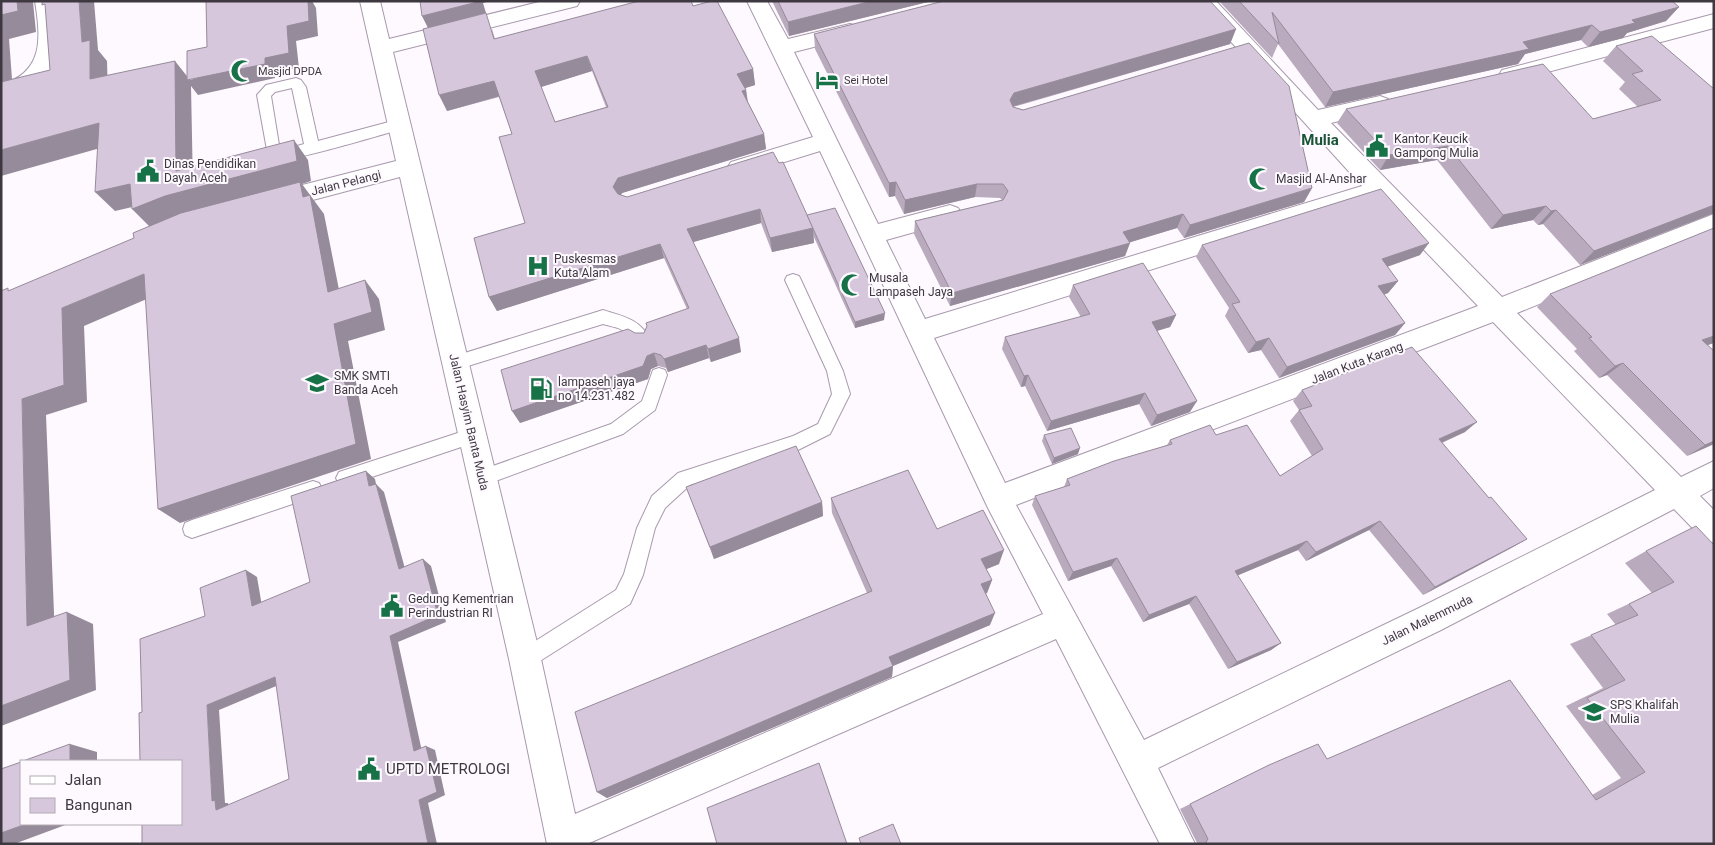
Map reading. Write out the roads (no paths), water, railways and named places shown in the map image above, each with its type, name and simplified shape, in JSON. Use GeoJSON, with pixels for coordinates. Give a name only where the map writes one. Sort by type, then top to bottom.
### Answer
{"type":"FeatureCollection","features":[{"type":"Feature","properties":{"kind":"street"},"geometry":{"type":"LineString","coordinates":[[1,93],[30,82],[37,76],[42,67],[46,51],[49,20],[45,1]]}},
{"type":"Feature","properties":{"kind":"street","name":"Jalan Hasyim Banta Muda"},"geometry":{"type":"LineString","coordinates":[[370,1],[525,659],[563,840]]}},
{"type":"Feature","properties":{"kind":"street"},"geometry":{"type":"LineString","coordinates":[[382,48],[570,1]]}},
{"type":"Feature","properties":{"kind":"street"},"geometry":{"type":"LineString","coordinates":[[757,1],[782,48],[998,498],[1061,621],[1137,761],[1178,844]]}},
{"type":"Feature","properties":{"kind":"street"},"geometry":{"type":"LineString","coordinates":[[1204,1],[1236,51],[1312,119],[1675,493],[1714,530]]}},
{"type":"Feature","properties":{"kind":"street"},"geometry":{"type":"LineString","coordinates":[[1486,80],[1573,61],[1680,29],[1714,21]]}},
{"type":"Feature","properties":{"kind":"street"},"geometry":{"type":"LineString","coordinates":[[782,48],[866,27]]}},
{"type":"Feature","properties":{"kind":"street"},"geometry":{"type":"LineString","coordinates":[[1312,119],[1399,100]]}},
{"type":"Feature","properties":{"kind":"street"},"geometry":{"type":"LineString","coordinates":[[715,175],[826,141]]}},
{"type":"Feature","properties":{"kind":"street","name":"Jalan Pelangi"},"geometry":{"type":"LineString","coordinates":[[248,208],[410,166]]}},
{"type":"Feature","properties":{"kind":"street"},"geometry":{"type":"LineString","coordinates":[[918,332],[1378,189]]}},
{"type":"Feature","properties":{"kind":"street"},"geometry":{"type":"LineString","coordinates":[[872,235],[975,209]]}},
{"type":"Feature","properties":{"kind":"street","name":"Jalan Kuta Karang"},"geometry":{"type":"LineString","coordinates":[[998,498],[1497,310],[1714,223]]}},
{"type":"Feature","properties":{"kind":"street","name":"Jalan Malemmuda"},"geometry":{"type":"LineString","coordinates":[[1137,761],[1430,619],[1714,474]]}},
{"type":"Feature","properties":{"kind":"street"},"geometry":{"type":"LineString","coordinates":[[563,840],[1061,621]]}},
{"type":"Feature","properties":{"kind":"lane"},"geometry":{"type":"LineString","coordinates":[[274,157],[264,95],[271,88],[296,84],[299,87],[312,148]]}},
{"type":"Feature","properties":{"kind":"lane"},"geometry":{"type":"LineString","coordinates":[[256,161],[400,124]]}},
{"type":"Feature","properties":{"kind":"lane"},"geometry":{"type":"LineString","coordinates":[[525,659],[623,597],[633,575],[646,528],[658,502],[684,479],[798,442],[824,429],[841,394],[835,371],[793,280]]}},
{"type":"Feature","properties":{"kind":"lane"},"geometry":{"type":"LineString","coordinates":[[455,363],[603,317],[629,325],[642,339]]}},
{"type":"Feature","properties":{"kind":"lane"},"geometry":{"type":"LineString","coordinates":[[482,478],[617,429],[649,405],[659,375]]}},
{"type":"Feature","properties":{"kind":"lane"},"geometry":{"type":"LineString","coordinates":[[192,529],[473,436]]}},
{"type":"Feature","properties":{"kind":"place","name":"Masjid DPDA"},"geometry":{"type":"Point","coordinates":[242,71]}},
{"type":"Feature","properties":{"kind":"place","name":"Sei Hotel"},"geometry":{"type":"Point","coordinates":[827,80]}},
{"type":"Feature","properties":{"kind":"place","name":"Kantor Keucik Gampong Mulia"},"geometry":{"type":"Point","coordinates":[1377,146]}},
{"type":"Feature","properties":{"kind":"place","name":"Dinas Pendidikan Dayah Aceh"},"geometry":{"type":"Point","coordinates":[148,171]}},
{"type":"Feature","properties":{"kind":"place","name":"Masjid Al-Anshar"},"geometry":{"type":"Point","coordinates":[1260,179]}},
{"type":"Feature","properties":{"kind":"place","name":"Puskesmas Kuta Alam"},"geometry":{"type":"Point","coordinates":[538,266]}},
{"type":"Feature","properties":{"kind":"place","name":"Musala Lampaseh Jaya"},"geometry":{"type":"Point","coordinates":[852,285]}},
{"type":"Feature","properties":{"kind":"place","name":"SMK SMTI Banda Aceh"},"geometry":{"type":"Point","coordinates":[317,383]}},
{"type":"Feature","properties":{"kind":"place","name":"lampaseh jaya no 14.231.482"},"geometry":{"type":"Point","coordinates":[541,389]}},
{"type":"Feature","properties":{"kind":"place","name":"Gedung Kementrian Perindustrian RI"},"geometry":{"type":"Point","coordinates":[392,606]}},
{"type":"Feature","properties":{"kind":"place","name":"SPS Khalifah Mulia"},"geometry":{"type":"Point","coordinates":[1594,712]}},
{"type":"Feature","properties":{"kind":"place","name":"UPTD METROLOGI"},"geometry":{"type":"Point","coordinates":[369,769]}},
{"type":"Feature","properties":{"kind":"district","name":"Mulia"},"geometry":{"type":"Point","coordinates":[1320,140]}}]}
